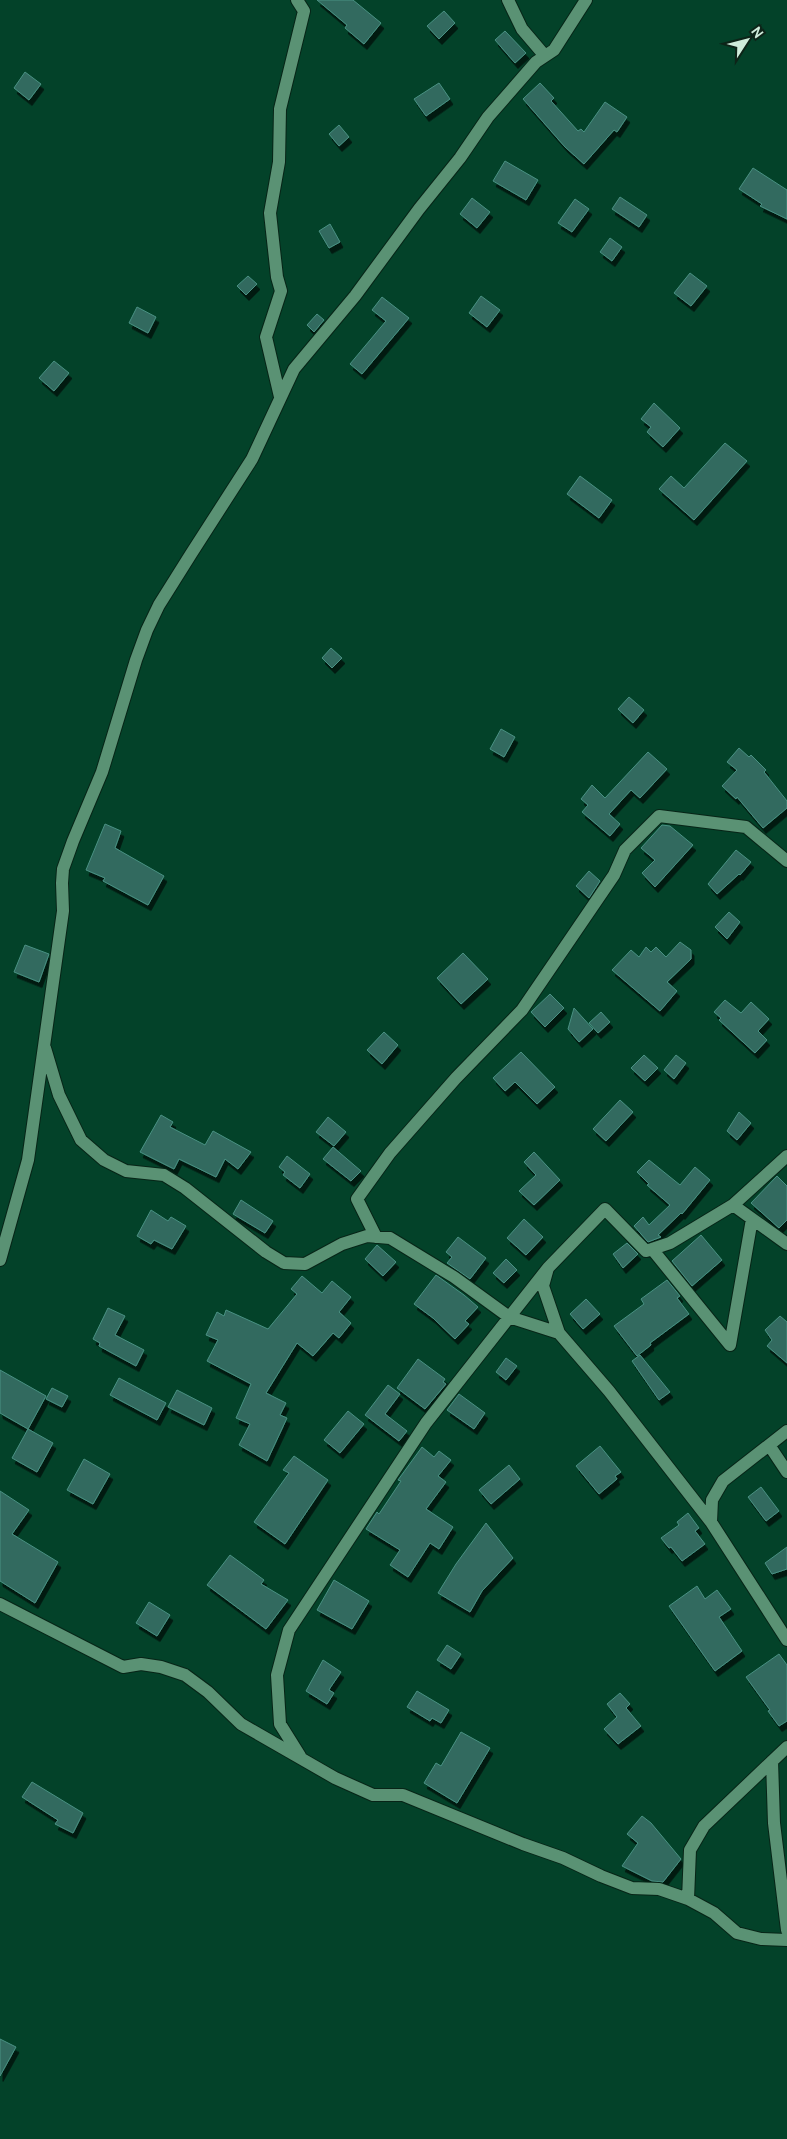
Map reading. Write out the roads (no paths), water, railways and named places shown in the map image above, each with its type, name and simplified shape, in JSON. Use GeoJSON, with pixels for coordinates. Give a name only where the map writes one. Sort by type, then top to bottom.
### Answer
{"type":"FeatureCollection","features":[{"type":"Feature","properties":{"kind":"street"},"geometry":{"type":"LineString","coordinates":[[280,397],[266,337],[281,291],[277,277],[270,214],[280,162],[280,109],[304,11],[297,0]]}},
{"type":"Feature","properties":{"kind":"street"},"geometry":{"type":"LineString","coordinates":[[508,0],[522,29],[545,56]]}},
{"type":"Feature","properties":{"kind":"street"},"geometry":{"type":"LineString","coordinates":[[0,1260],[28,1160],[63,910],[62,883],[64,869],[73,841],[102,772],[136,660],[159,605],[252,459],[294,368],[355,296],[460,158],[488,117],[536,62],[554,50],[586,0]]}},
{"type":"Feature","properties":{"kind":"street"},"geometry":{"type":"LineString","coordinates":[[376,1237],[357,1199],[390,1153],[456,1078],[522,1010],[614,875],[625,850],[659,816],[746,827],[787,861]]}},
{"type":"Feature","properties":{"kind":"street"},"geometry":{"type":"LineString","coordinates":[[44,1046],[59,1095],[81,1140],[104,1160],[126,1171],[164,1175],[185,1188],[266,1252],[284,1263],[304,1264],[342,1244],[367,1236],[390,1238],[454,1277],[509,1317],[558,1334]]}},
{"type":"Feature","properties":{"kind":"street"},"geometry":{"type":"LineString","coordinates":[[302,1758],[280,1724],[277,1674],[289,1630],[426,1423],[548,1268],[605,1209],[646,1251],[670,1243],[734,1205],[787,1156]]}},
{"type":"Feature","properties":{"kind":"street"},"geometry":{"type":"LineString","coordinates":[[734,1205],[787,1244]]}},
{"type":"Feature","properties":{"kind":"street"},"geometry":{"type":"LineString","coordinates":[[652,1249],[730,1344],[752,1219]]}},
{"type":"Feature","properties":{"kind":"street"},"geometry":{"type":"LineString","coordinates":[[548,1268],[543,1286],[558,1334],[609,1391],[711,1522],[787,1640]]}},
{"type":"Feature","properties":{"kind":"street"},"geometry":{"type":"LineString","coordinates":[[711,1522],[712,1500],[723,1481],[787,1431]]}},
{"type":"Feature","properties":{"kind":"street"},"geometry":{"type":"LineString","coordinates":[[769,1445],[787,1472]]}},
{"type":"Feature","properties":{"kind":"street"},"geometry":{"type":"LineString","coordinates":[[0,1604],[123,1667],[141,1664],[162,1667],[185,1675],[208,1692],[241,1724],[335,1778],[373,1795],[403,1795],[523,1844],[563,1858],[632,1888],[659,1889],[688,1899],[714,1913],[738,1933],[761,1939],[787,1940]]}},
{"type":"Feature","properties":{"kind":"street"},"geometry":{"type":"LineString","coordinates":[[688,1899],[690,1850],[704,1826],[787,1747]]}},
{"type":"Feature","properties":{"kind":"street"},"geometry":{"type":"LineString","coordinates":[[772,1761],[774,1823],[787,1930]]}}]}
